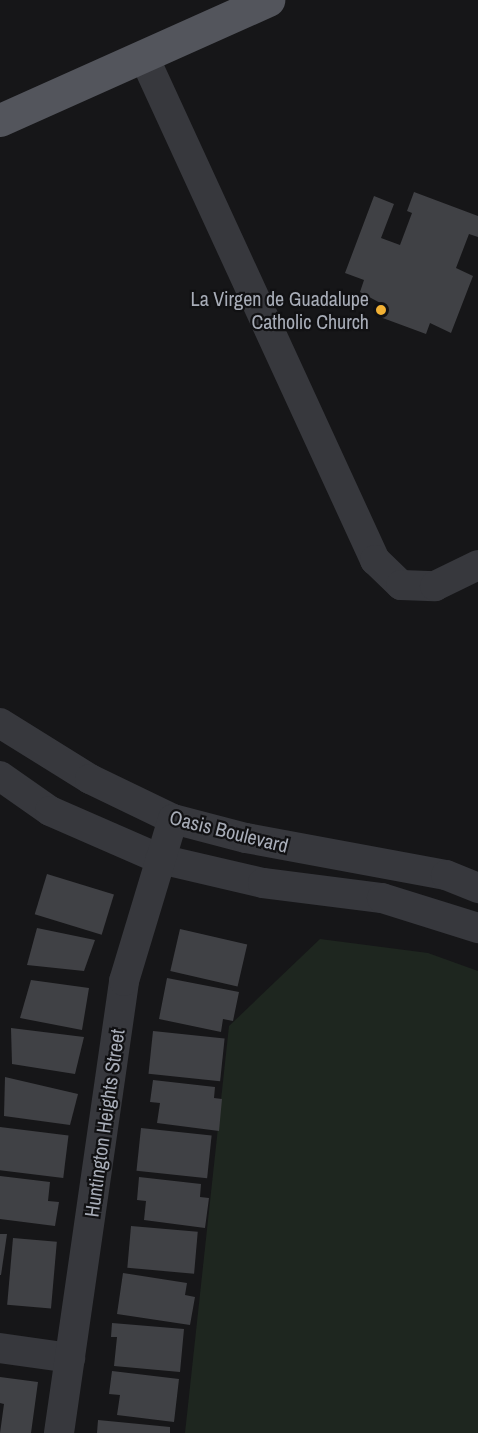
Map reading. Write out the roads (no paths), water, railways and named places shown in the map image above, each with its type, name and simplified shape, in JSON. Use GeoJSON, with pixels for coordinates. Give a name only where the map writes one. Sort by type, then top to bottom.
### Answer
{"type":"FeatureCollection","features":[{"type":"Feature","properties":{"kind":"main road"},"geometry":{"type":"LineString","coordinates":[[0,120],[268,0]]}},
{"type":"Feature","properties":{"kind":"main road"},"geometry":{"type":"LineString","coordinates":[[0,96],[144,57]]}},
{"type":"Feature","properties":{"kind":"street"},"geometry":{"type":"LineString","coordinates":[[144,57],[375,560],[401,585],[435,586],[478,565]]}},
{"type":"Feature","properties":{"kind":"street","name":"Oasis Boulevard"},"geometry":{"type":"LineString","coordinates":[[0,723],[90,779],[173,819],[257,840],[446,875],[478,888]]}},
{"type":"Feature","properties":{"kind":"street","name":"Oasis Boulevard"},"geometry":{"type":"LineString","coordinates":[[0,776],[50,811],[160,859],[263,883],[382,898],[478,928]]}},
{"type":"Feature","properties":{"kind":"street","name":"Huntington Heights Street"},"geometry":{"type":"LineString","coordinates":[[59,1433],[124,981],[173,819]]}},
{"type":"Feature","properties":{"kind":"street"},"geometry":{"type":"LineString","coordinates":[[0,1348],[70,1358]]}},
{"type":"Feature","properties":{"kind":"place","name":"La Virgen de Guadalupe Catholic Church"},"geometry":{"type":"Point","coordinates":[381,310]}}]}
